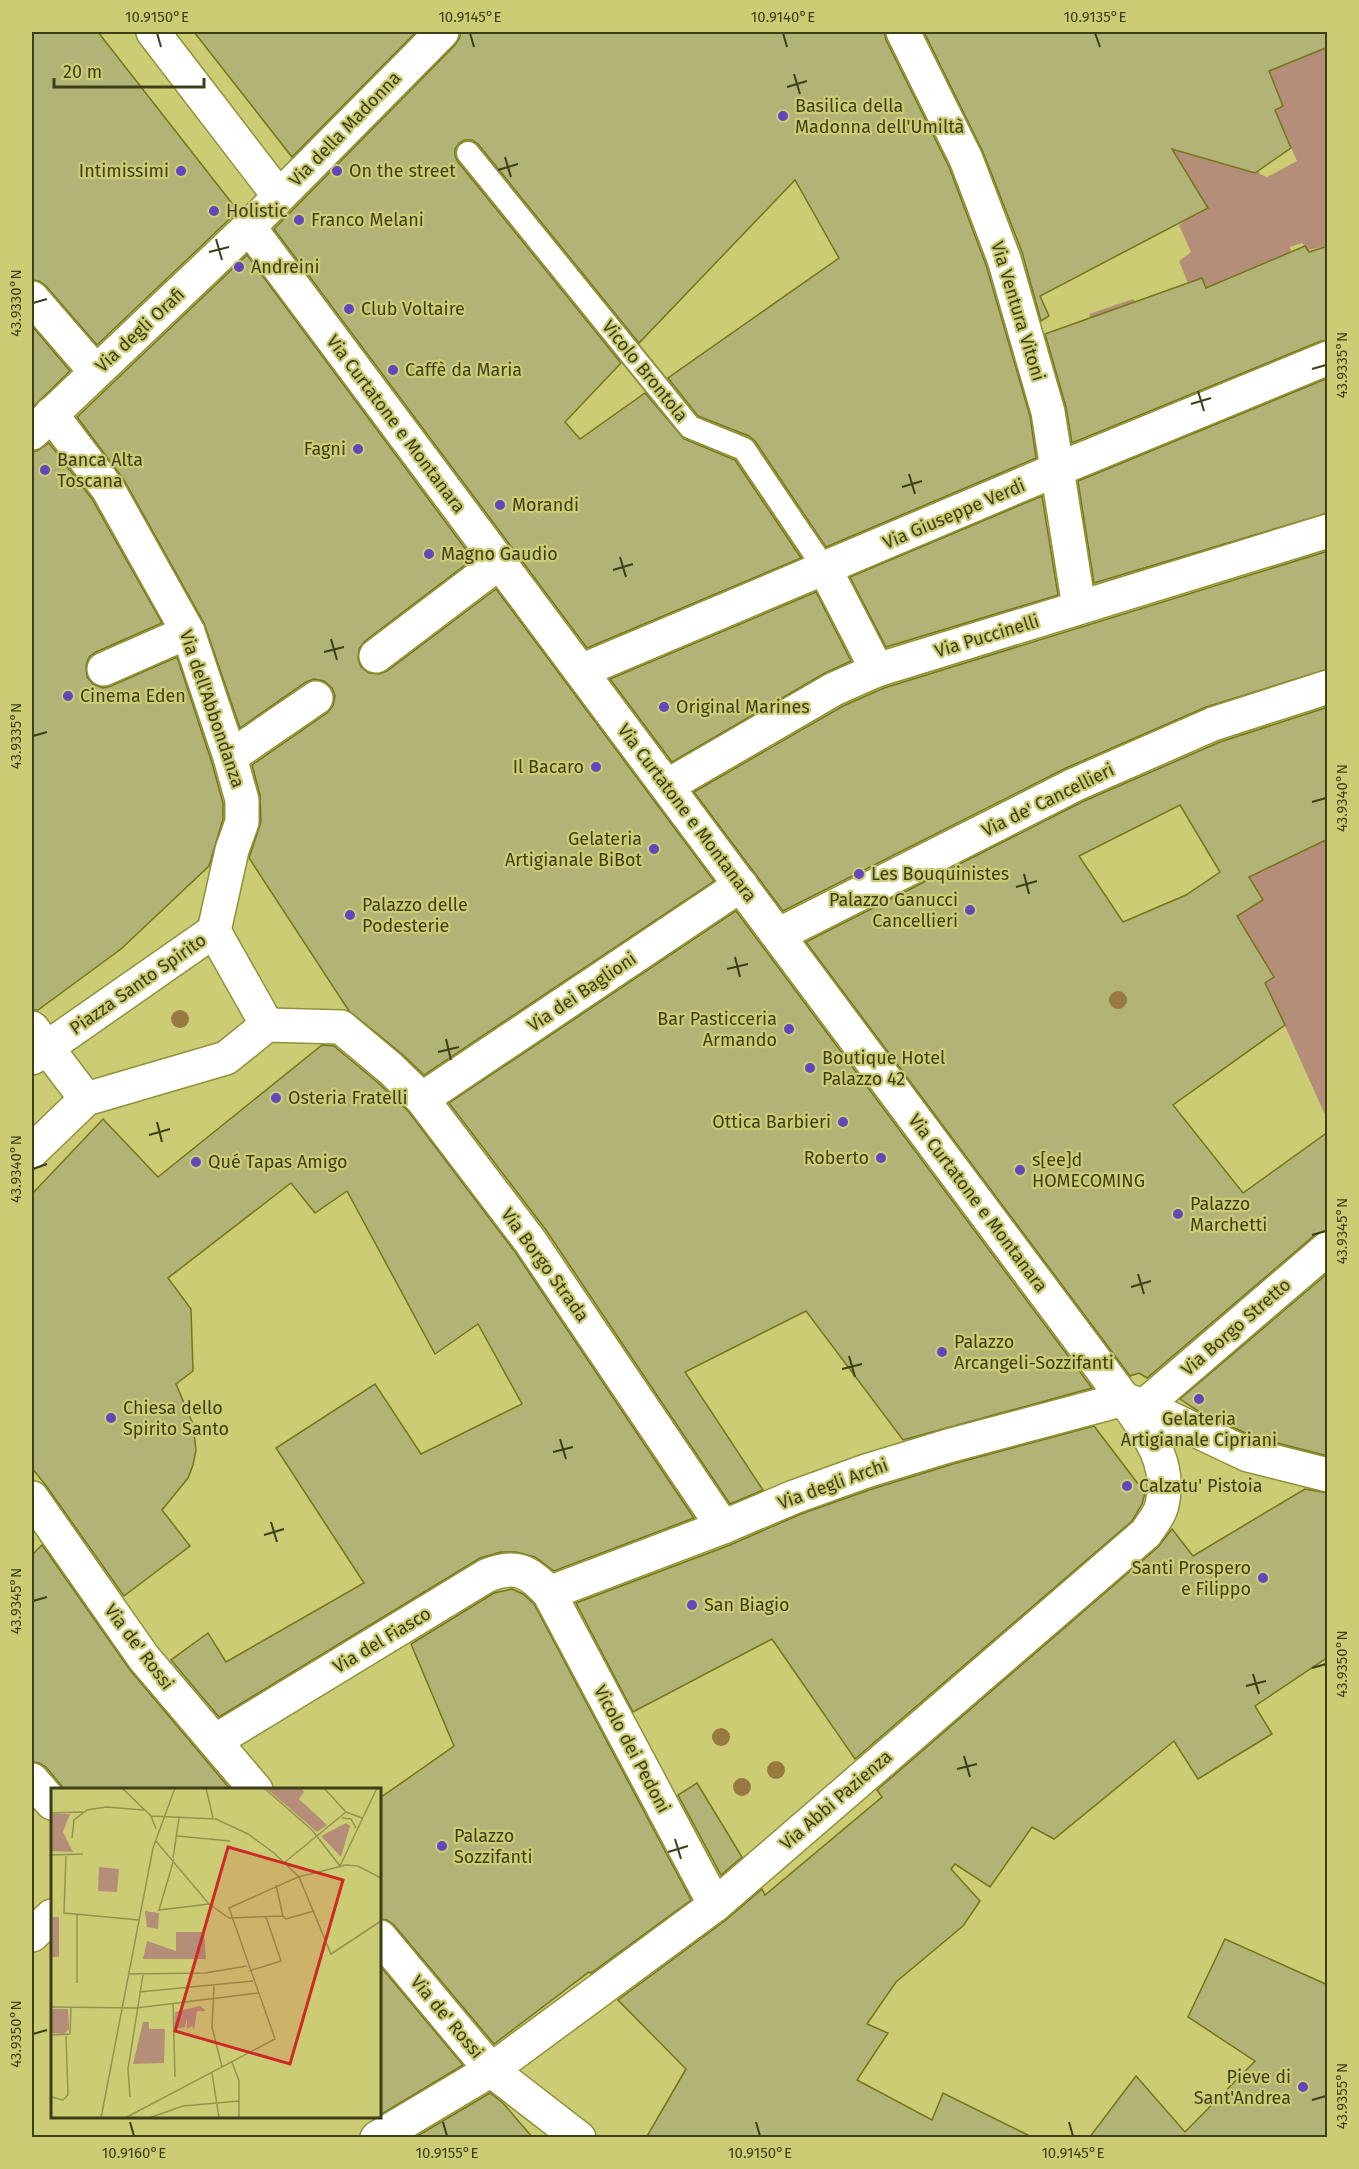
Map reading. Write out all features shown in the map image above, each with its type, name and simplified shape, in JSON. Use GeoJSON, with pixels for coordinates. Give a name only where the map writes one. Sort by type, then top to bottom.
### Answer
{"type":"FeatureCollection","features":[{"type":"Feature","properties":{"kind":"street"},"geometry":{"type":"LineString","coordinates":[[153,32],[279,196]]}},
{"type":"Feature","properties":{"kind":"street","name":"Via della Madonna"},"geometry":{"type":"LineString","coordinates":[[249,227],[442,32]]}},
{"type":"Feature","properties":{"kind":"street","name":"Via Ventura Vitoni"},"geometry":{"type":"LineString","coordinates":[[903,32],[966,159],[1004,259],[1048,412],[1079,607]]}},
{"type":"Feature","properties":{"kind":"street","name":"Via degli Orafi"},"geometry":{"type":"LineString","coordinates":[[41,423],[249,227]]}},
{"type":"Feature","properties":{"kind":"street","name":"Via Curtatone e Montanara"},"geometry":{"type":"LineString","coordinates":[[249,227],[778,935],[1134,1403],[1154,1443],[1165,1476],[1162,1507]]}},
{"type":"Feature","properties":{"kind":"street"},"geometry":{"type":"LineString","coordinates":[[32,298],[96,372]]}},
{"type":"Feature","properties":{"kind":"street","name":"Via Giuseppe Verdi"},"geometry":{"type":"LineString","coordinates":[[581,671],[1056,470],[1328,358]]}},
{"type":"Feature","properties":{"kind":"street","name":"Via dell'Abbondanza"},"geometry":{"type":"LineString","coordinates":[[41,423],[108,489],[188,632],[242,800],[242,822],[232,850],[214,931]]}},
{"type":"Feature","properties":{"kind":"street","name":"Via Puccinelli"},"geometry":{"type":"LineString","coordinates":[[667,786],[834,690],[877,669],[1328,531]]}},
{"type":"Feature","properties":{"kind":"street"},"geometry":{"type":"LineString","coordinates":[[376,656],[500,562]]}},
{"type":"Feature","properties":{"kind":"street","name":"Vicolo Brontola"},"geometry":{"type":"LineString","coordinates":[[825,569],[877,669]]}},
{"type":"Feature","properties":{"kind":"street"},"geometry":{"type":"LineString","coordinates":[[104,669],[188,632]]}},
{"type":"Feature","properties":{"kind":"street","name":"Via de' Cancellieri"},"geometry":{"type":"LineString","coordinates":[[778,935],[1074,785],[1213,724],[1328,687]]}},
{"type":"Feature","properties":{"kind":"street"},"geometry":{"type":"LineString","coordinates":[[230,757],[316,698]]}},
{"type":"Feature","properties":{"kind":"street","name":"Via dei Baglioni"},"geometry":{"type":"LineString","coordinates":[[422,1100],[741,885]]}},
{"type":"Feature","properties":{"kind":"street","name":"Piazza Santo Spirito"},"geometry":{"type":"LineString","coordinates":[[37,1044],[214,931],[267,1025]]}},
{"type":"Feature","properties":{"kind":"street"},"geometry":{"type":"LineString","coordinates":[[32,1152],[86,1099],[226,1058],[267,1025]]}},
{"type":"Feature","properties":{"kind":"street","name":"Via Borgo Strada"},"geometry":{"type":"LineString","coordinates":[[267,1025],[341,1027],[390,1068],[422,1100],[543,1260],[723,1527]]}},
{"type":"Feature","properties":{"kind":"street"},"geometry":{"type":"LineString","coordinates":[[37,1044],[86,1099]]}},
{"type":"Feature","properties":{"kind":"street","name":"Via Borgo Stretto"},"geometry":{"type":"LineString","coordinates":[[1134,1403],[1328,1248]]}},
{"type":"Feature","properties":{"kind":"street","name":"Via Curtatone e Montanara"},"geometry":{"type":"LineString","coordinates":[[1134,1403],[1248,1455],[1320,1472]]}},
{"type":"Feature","properties":{"kind":"street","name":"Via degli Archi"},"geometry":{"type":"LineString","coordinates":[[549,1593],[723,1527],[794,1497],[876,1468],[948,1446],[1134,1403]]}},
{"type":"Feature","properties":{"kind":"street","name":"Via de' Rossi"},"geometry":{"type":"LineString","coordinates":[[34,1506],[144,1658],[254,1788]]}},
{"type":"Feature","properties":{"kind":"street","name":"Via Abbi Pazienza"},"geometry":{"type":"LineString","coordinates":[[376,2138],[491,2070],[715,1905],[1146,1533],[1162,1507]]}},
{"type":"Feature","properties":{"kind":"street","name":"Via del Fiasco"},"geometry":{"type":"LineString","coordinates":[[215,1741],[486,1576],[514,1569],[527,1573],[549,1593]]}},
{"type":"Feature","properties":{"kind":"street","name":"Vicolo dei Pedoni"},"geometry":{"type":"LineString","coordinates":[[549,1593],[715,1905]]}},
{"type":"Feature","properties":{"kind":"street"},"geometry":{"type":"LineString","coordinates":[[32,1780],[51,1802]]}},
{"type":"Feature","properties":{"kind":"street"},"geometry":{"type":"LineString","coordinates":[[32,1935],[51,1917]]}},
{"type":"Feature","properties":{"kind":"street","name":"Via de' Rossi"},"geometry":{"type":"LineString","coordinates":[[381,1938],[491,2070],[579,2138]]}},
{"type":"Feature","properties":{"kind":"lane","name":"Vicolo Brontola"},"geometry":{"type":"LineString","coordinates":[[468,153],[690,427],[744,449],[825,569]]}},
{"type":"Feature","properties":{"kind":"shaded area"},"geometry":{"type":"Polygon","coordinates":[[[1327,43],[1327,246],[1308,250],[1302,243],[1290,247],[1291,252],[1099,344],[1089,314],[1133,299],[1136,303],[1191,291],[1179,261],[1191,252],[1179,225],[1207,206],[1140,98],[1237,126],[1260,174],[1267,177],[1297,161],[1275,110],[1283,106],[1269,71],[1327,43]]]}},
{"type":"Feature","properties":{"kind":"shaded area"},"geometry":{"type":"Polygon","coordinates":[[[1327,839],[1327,1119],[1285,1026],[1260,986],[1274,977],[1237,916],[1262,900],[1249,877],[1327,839]]]}},
{"type":"Feature","properties":{"kind":"building"},"geometry":{"type":"Polygon","coordinates":[[[32,32],[98,32],[238,211],[97,345],[46,286],[39,281],[32,280],[32,32]]]}},
{"type":"Feature","properties":{"kind":"building"},"geometry":{"type":"Polygon","coordinates":[[[194,32],[416,32],[292,157],[194,32]]]}},
{"type":"Feature","properties":{"kind":"building"},"geometry":{"type":"Polygon","coordinates":[[[460,32],[884,32],[949,167],[986,265],[1030,416],[1036,458],[826,547],[755,441],[749,436],[698,416],[668,378],[839,258],[795,180],[639,343],[478,144],[472,140],[465,140],[455,149],[458,162],[621,363],[565,422],[580,439],[645,393],[684,439],[735,460],[801,558],[587,648],[274,229],[455,45],[460,32]]]}},
{"type":"Feature","properties":{"kind":"building"},"geometry":{"type":"Polygon","coordinates":[[[924,32],[1328,32],[1328,47],[1269,71],[1283,106],[1275,110],[1291,148],[1255,173],[1172,149],[1208,208],[1040,296],[1049,316],[1041,321],[1022,252],[983,152],[924,32]]]}},
{"type":"Feature","properties":{"kind":"building"},"geometry":{"type":"Polygon","coordinates":[[[1305,246],[1309,252],[1328,246],[1328,340],[1072,443],[1066,407],[1045,334],[1202,278],[1206,288],[1305,246]]]}},
{"type":"Feature","properties":{"kind":"building"},"geometry":{"type":"Polygon","coordinates":[[[247,255],[473,559],[365,641],[359,649],[358,659],[361,667],[369,673],[379,674],[387,671],[496,589],[714,881],[424,1075],[349,1011],[249,858],[261,822],[260,795],[252,765],[327,713],[333,706],[335,696],[332,688],[324,681],[314,679],[306,682],[240,728],[204,623],[124,480],[77,417],[247,255]]]}},
{"type":"Feature","properties":{"kind":"building"},"geometry":{"type":"Polygon","coordinates":[[[32,326],[70,371],[32,408],[32,326]]]}},
{"type":"Feature","properties":{"kind":"building"},"geometry":{"type":"Polygon","coordinates":[[[1328,378],[1328,513],[1094,583],[1078,481],[1328,378]]]}},
{"type":"Feature","properties":{"kind":"building"},"geometry":{"type":"Polygon","coordinates":[[[49,443],[92,499],[162,623],[89,657],[86,666],[87,677],[93,684],[103,688],[177,657],[212,763],[223,803],[223,819],[209,866],[121,949],[38,1010],[32,1010],[32,451],[37,451],[49,443]]]}},
{"type":"Feature","properties":{"kind":"building"},"geometry":{"type":"Polygon","coordinates":[[[1042,496],[1058,595],[886,647],[850,577],[1042,496]]]}},
{"type":"Feature","properties":{"kind":"building"},"geometry":{"type":"Polygon","coordinates":[[[1328,551],[1328,669],[1206,707],[1066,768],[783,911],[694,792],[843,706],[884,688],[1328,551]]]}},
{"type":"Feature","properties":{"kind":"building"},"geometry":{"type":"Polygon","coordinates":[[[816,592],[851,661],[825,673],[672,762],[610,679],[816,592]]]}},
{"type":"Feature","properties":{"kind":"building"},"geometry":{"type":"Polygon","coordinates":[[[1328,707],[1328,839],[1249,877],[1263,900],[1237,916],[1274,977],[1265,983],[1285,1025],[1173,1105],[1243,1193],[1328,1132],[1328,1230],[1316,1234],[1147,1378],[1139,1373],[1130,1376],[806,942],[1082,802],[1220,742],[1328,707]],[[1180,805],[1079,856],[1123,922],[1186,895],[1220,872],[1180,805]]]}},
{"type":"Feature","properties":{"kind":"building"},"geometry":{"type":"Polygon","coordinates":[[[736,911],[1092,1388],[903,1440],[806,1311],[685,1372],[763,1490],[730,1504],[546,1230],[449,1103],[736,911]]]}},
{"type":"Feature","properties":{"kind":"building"},"geometry":{"type":"Polygon","coordinates":[[[322,1045],[334,1046],[408,1111],[515,1252],[694,1518],[554,1571],[535,1557],[516,1552],[501,1552],[480,1558],[219,1717],[171,1660],[208,1633],[226,1662],[364,1583],[276,1448],[375,1384],[421,1454],[522,1404],[478,1324],[435,1354],[347,1191],[315,1213],[291,1183],[168,1278],[191,1309],[193,1371],[176,1384],[193,1424],[196,1450],[188,1478],[162,1510],[190,1546],[124,1596],[32,1468],[32,1194],[103,1119],[158,1177],[322,1045]]]}},
{"type":"Feature","properties":{"kind":"building"},"geometry":{"type":"Polygon","coordinates":[[[1328,1273],[1328,1456],[1254,1437],[1198,1411],[1180,1399],[1328,1273]]]}},
{"type":"Feature","properties":{"kind":"building"},"geometry":{"type":"Polygon","coordinates":[[[1094,1426],[1145,1493],[1142,1504],[1132,1521],[855,1759],[772,1639],[633,1712],[576,1603],[730,1545],[801,1514],[872,1489],[953,1464],[1094,1426]]]}},
{"type":"Feature","properties":{"kind":"building"},"geometry":{"type":"Polygon","coordinates":[[[1305,1489],[1328,1493],[1328,1657],[1255,1706],[1272,1734],[1198,1779],[1174,1741],[1054,1839],[1032,1827],[990,1887],[955,1864],[951,1869],[980,1901],[963,1926],[896,1982],[867,2024],[888,2033],[857,2080],[932,2120],[943,2093],[1034,2138],[646,2138],[686,2069],[618,2000],[726,1920],[762,1889],[765,1895],[882,1797],[877,1790],[1158,1547],[1172,1529],[1193,1556],[1305,1489]]]}},
{"type":"Feature","properties":{"kind":"building"},"geometry":{"type":"Polygon","coordinates":[[[42,1545],[130,1670],[229,1788],[63,1788],[46,1767],[32,1762],[32,1555],[42,1545]]]}},
{"type":"Feature","properties":{"kind":"building","name":"Palazzo Sozzifanti"},"geometry":{"type":"Polygon","coordinates":[[[512,1589],[523,1594],[534,1604],[691,1900],[591,1973],[589,1972],[494,2044],[394,1925],[381,1919],[381,1797],[454,1746],[411,1644],[494,1593],[512,1589]]]}},
{"type":"Feature","properties":{"kind":"building"},"geometry":{"type":"Polygon","coordinates":[[[697,1783],[742,1857],[721,1875],[678,1795],[697,1783]]]}},
{"type":"Feature","properties":{"kind":"building"},"geometry":{"type":"Polygon","coordinates":[[[1225,1939],[1328,1985],[1328,2138],[1089,2138],[1136,2076],[1185,2132],[1255,2061],[1188,2017],[1225,1939]]]}},
{"type":"Feature","properties":{"kind":"building"},"geometry":{"type":"Polygon","coordinates":[[[381,1967],[463,2065],[381,2114],[381,1967]]]}},
{"type":"Feature","properties":{"kind":"building"},"geometry":{"type":"Polygon","coordinates":[[[490,2093],[503,2103],[533,2138],[414,2138],[490,2093]]]}},
{"type":"Feature","properties":{"kind":"place","name":"Basilica della Madonna dell'Umiltà"},"geometry":{"type":"Point","coordinates":[783,116]}},
{"type":"Feature","properties":{"kind":"place","name":"Intimissimi"},"geometry":{"type":"Point","coordinates":[181,171]}},
{"type":"Feature","properties":{"kind":"place","name":"On the street"},"geometry":{"type":"Point","coordinates":[337,171]}},
{"type":"Feature","properties":{"kind":"place","name":"Holistic"},"geometry":{"type":"Point","coordinates":[214,211]}},
{"type":"Feature","properties":{"kind":"place","name":"Franco Melani"},"geometry":{"type":"Point","coordinates":[299,220]}},
{"type":"Feature","properties":{"kind":"place","name":"Andreini"},"geometry":{"type":"Point","coordinates":[239,267]}},
{"type":"Feature","properties":{"kind":"place","name":"Club Voltaire"},"geometry":{"type":"Point","coordinates":[349,309]}},
{"type":"Feature","properties":{"kind":"place","name":"Caffè da Maria"},"geometry":{"type":"Point","coordinates":[393,370]}},
{"type":"Feature","properties":{"kind":"place","name":"Fagni"},"geometry":{"type":"Point","coordinates":[358,449]}},
{"type":"Feature","properties":{"kind":"place","name":"Banca Alta Toscana"},"geometry":{"type":"Point","coordinates":[45,470]}},
{"type":"Feature","properties":{"kind":"place","name":"Morandi"},"geometry":{"type":"Point","coordinates":[500,505]}},
{"type":"Feature","properties":{"kind":"place","name":"Magno Gaudio"},"geometry":{"type":"Point","coordinates":[429,554]}},
{"type":"Feature","properties":{"kind":"place","name":"Cinema Eden"},"geometry":{"type":"Point","coordinates":[68,696]}},
{"type":"Feature","properties":{"kind":"place","name":"Original Marines"},"geometry":{"type":"Point","coordinates":[664,707]}},
{"type":"Feature","properties":{"kind":"place","name":"Il Bacaro"},"geometry":{"type":"Point","coordinates":[596,767]}},
{"type":"Feature","properties":{"kind":"place","name":"Gelateria Artigianale BiBot"},"geometry":{"type":"Point","coordinates":[654,849]}},
{"type":"Feature","properties":{"kind":"place","name":"Les Bouquinistes"},"geometry":{"type":"Point","coordinates":[859,874]}},
{"type":"Feature","properties":{"kind":"place","name":"Palazzo Ganucci Cancellieri"},"geometry":{"type":"Point","coordinates":[970,910]}},
{"type":"Feature","properties":{"kind":"place","name":"Palazzo delle Podesterie"},"geometry":{"type":"Point","coordinates":[350,915]}},
{"type":"Feature","properties":{"kind":"place","name":"Bar Pasticceria Armando"},"geometry":{"type":"Point","coordinates":[789,1029]}},
{"type":"Feature","properties":{"kind":"place","name":"Boutique Hotel Palazzo 42"},"geometry":{"type":"Point","coordinates":[810,1068]}},
{"type":"Feature","properties":{"kind":"place","name":"Osteria Fratelli"},"geometry":{"type":"Point","coordinates":[276,1098]}},
{"type":"Feature","properties":{"kind":"place","name":"Ottica Barbieri"},"geometry":{"type":"Point","coordinates":[843,1122]}},
{"type":"Feature","properties":{"kind":"place","name":"Roberto"},"geometry":{"type":"Point","coordinates":[881,1158]}},
{"type":"Feature","properties":{"kind":"place","name":"Qué Tapas Amigo"},"geometry":{"type":"Point","coordinates":[196,1162]}},
{"type":"Feature","properties":{"kind":"place","name":"s[ee]d HOMECOMING"},"geometry":{"type":"Point","coordinates":[1020,1170]}},
{"type":"Feature","properties":{"kind":"place","name":"Palazzo Marchetti"},"geometry":{"type":"Point","coordinates":[1178,1214]}},
{"type":"Feature","properties":{"kind":"place","name":"Palazzo Arcangeli-Sozzifanti"},"geometry":{"type":"Point","coordinates":[942,1352]}},
{"type":"Feature","properties":{"kind":"place","name":"Gelateria Artigianale Cipriani"},"geometry":{"type":"Point","coordinates":[1199,1399]}},
{"type":"Feature","properties":{"kind":"place","name":"Chiesa dello Spirito Santo"},"geometry":{"type":"Point","coordinates":[111,1418]}},
{"type":"Feature","properties":{"kind":"place","name":"Calzatu' Pistoia"},"geometry":{"type":"Point","coordinates":[1127,1486]}},
{"type":"Feature","properties":{"kind":"place","name":"Santi Prospero e Filippo"},"geometry":{"type":"Point","coordinates":[1263,1578]}},
{"type":"Feature","properties":{"kind":"place","name":"San Biagio"},"geometry":{"type":"Point","coordinates":[692,1605]}},
{"type":"Feature","properties":{"kind":"place","name":"Palazzo Sozzifanti"},"geometry":{"type":"Point","coordinates":[442,1846]}},
{"type":"Feature","properties":{"kind":"place","name":"Pieve di Sant'Andrea"},"geometry":{"type":"Point","coordinates":[1303,2087]}}]}
